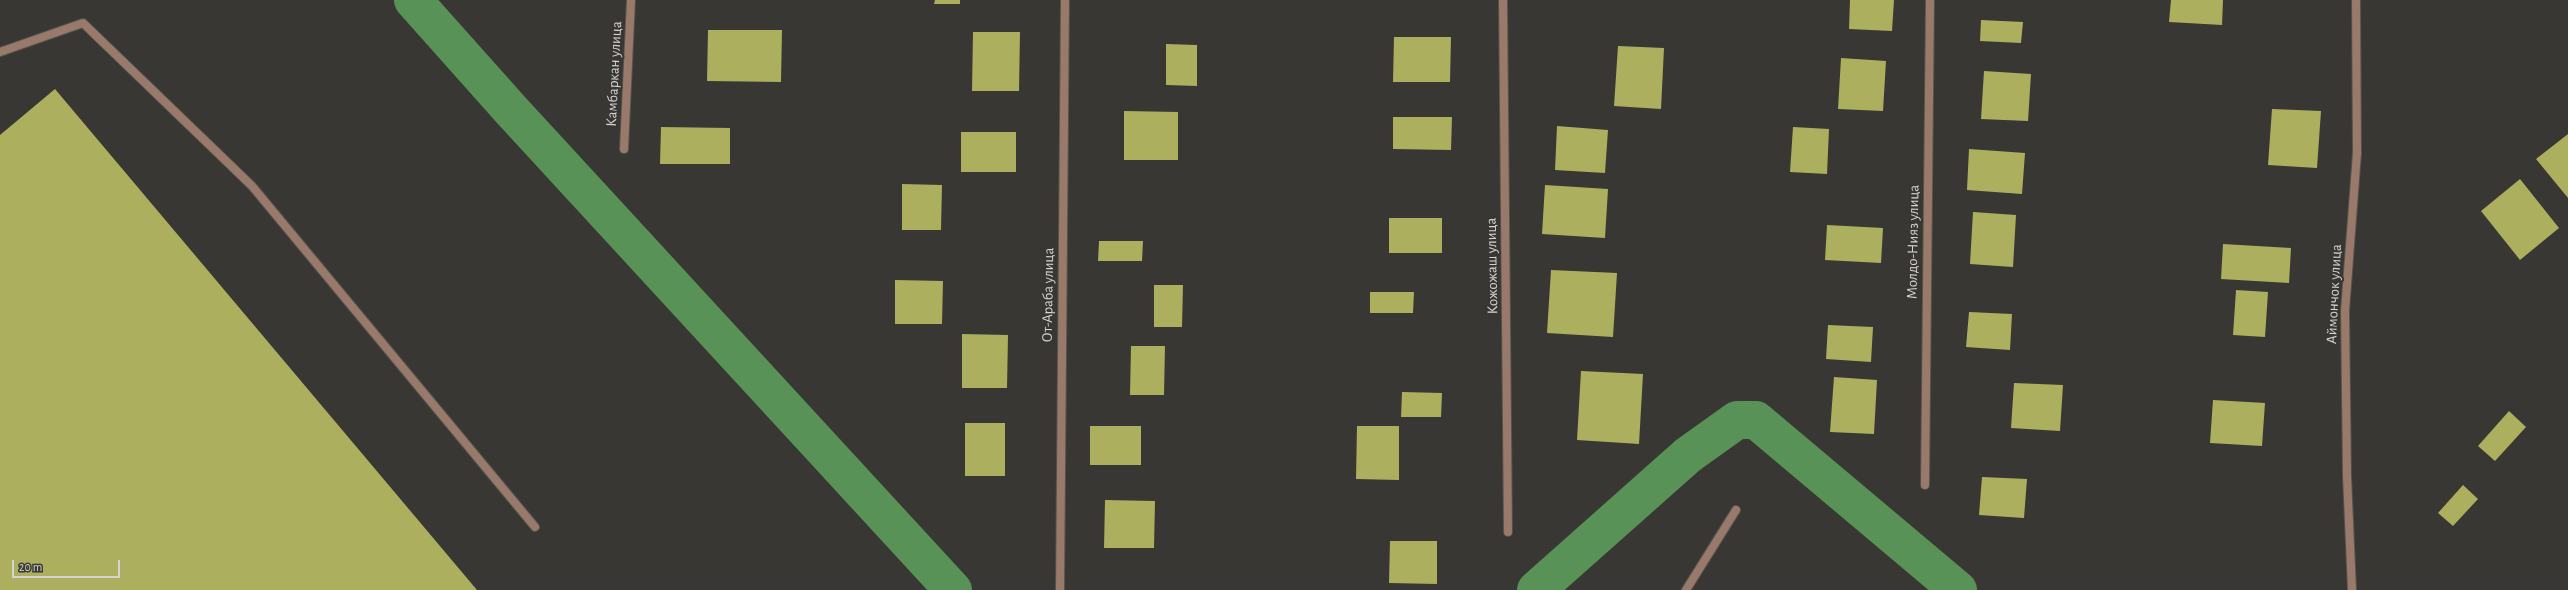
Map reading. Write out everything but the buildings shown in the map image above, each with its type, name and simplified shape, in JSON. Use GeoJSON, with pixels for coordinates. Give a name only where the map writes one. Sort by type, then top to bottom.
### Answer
{"type":"FeatureCollection","features":[{"type":"Feature","properties":{"kind":"street","name":"Камбаркан улица"},"geometry":{"type":"LineString","coordinates":[[624,149],[631,0]]}},
{"type":"Feature","properties":{"kind":"street","name":"От-Араба улица"},"geometry":{"type":"LineString","coordinates":[[1060,590],[1065,0]]}},
{"type":"Feature","properties":{"kind":"street","name":"Кожожаш улица"},"geometry":{"type":"LineString","coordinates":[[1503,0],[1508,532]]}},
{"type":"Feature","properties":{"kind":"street","name":"Молдо-Нияз улица"},"geometry":{"type":"LineString","coordinates":[[1925,485],[1930,0]]}},
{"type":"Feature","properties":{"kind":"street","name":"Аймончок улица"},"geometry":{"type":"LineString","coordinates":[[2352,590],[2347,476],[2345,311],[2357,153],[2356,0]]}},
{"type":"Feature","properties":{"kind":"street"},"geometry":{"type":"LineString","coordinates":[[0,52],[83,23],[252,186],[535,526]]}},
{"type":"Feature","properties":{"kind":"street"},"geometry":{"type":"LineString","coordinates":[[1686,590],[1736,510]]}},
{"type":"Feature","properties":{"kind":"waterway"},"geometry":{"type":"LineString","coordinates":[[413,0],[511,110],[953,590]]}},
{"type":"Feature","properties":{"kind":"waterway"},"geometry":{"type":"LineString","coordinates":[[1536,590],[1688,455],[1737,420],[1756,420],[1958,590]]}}]}
